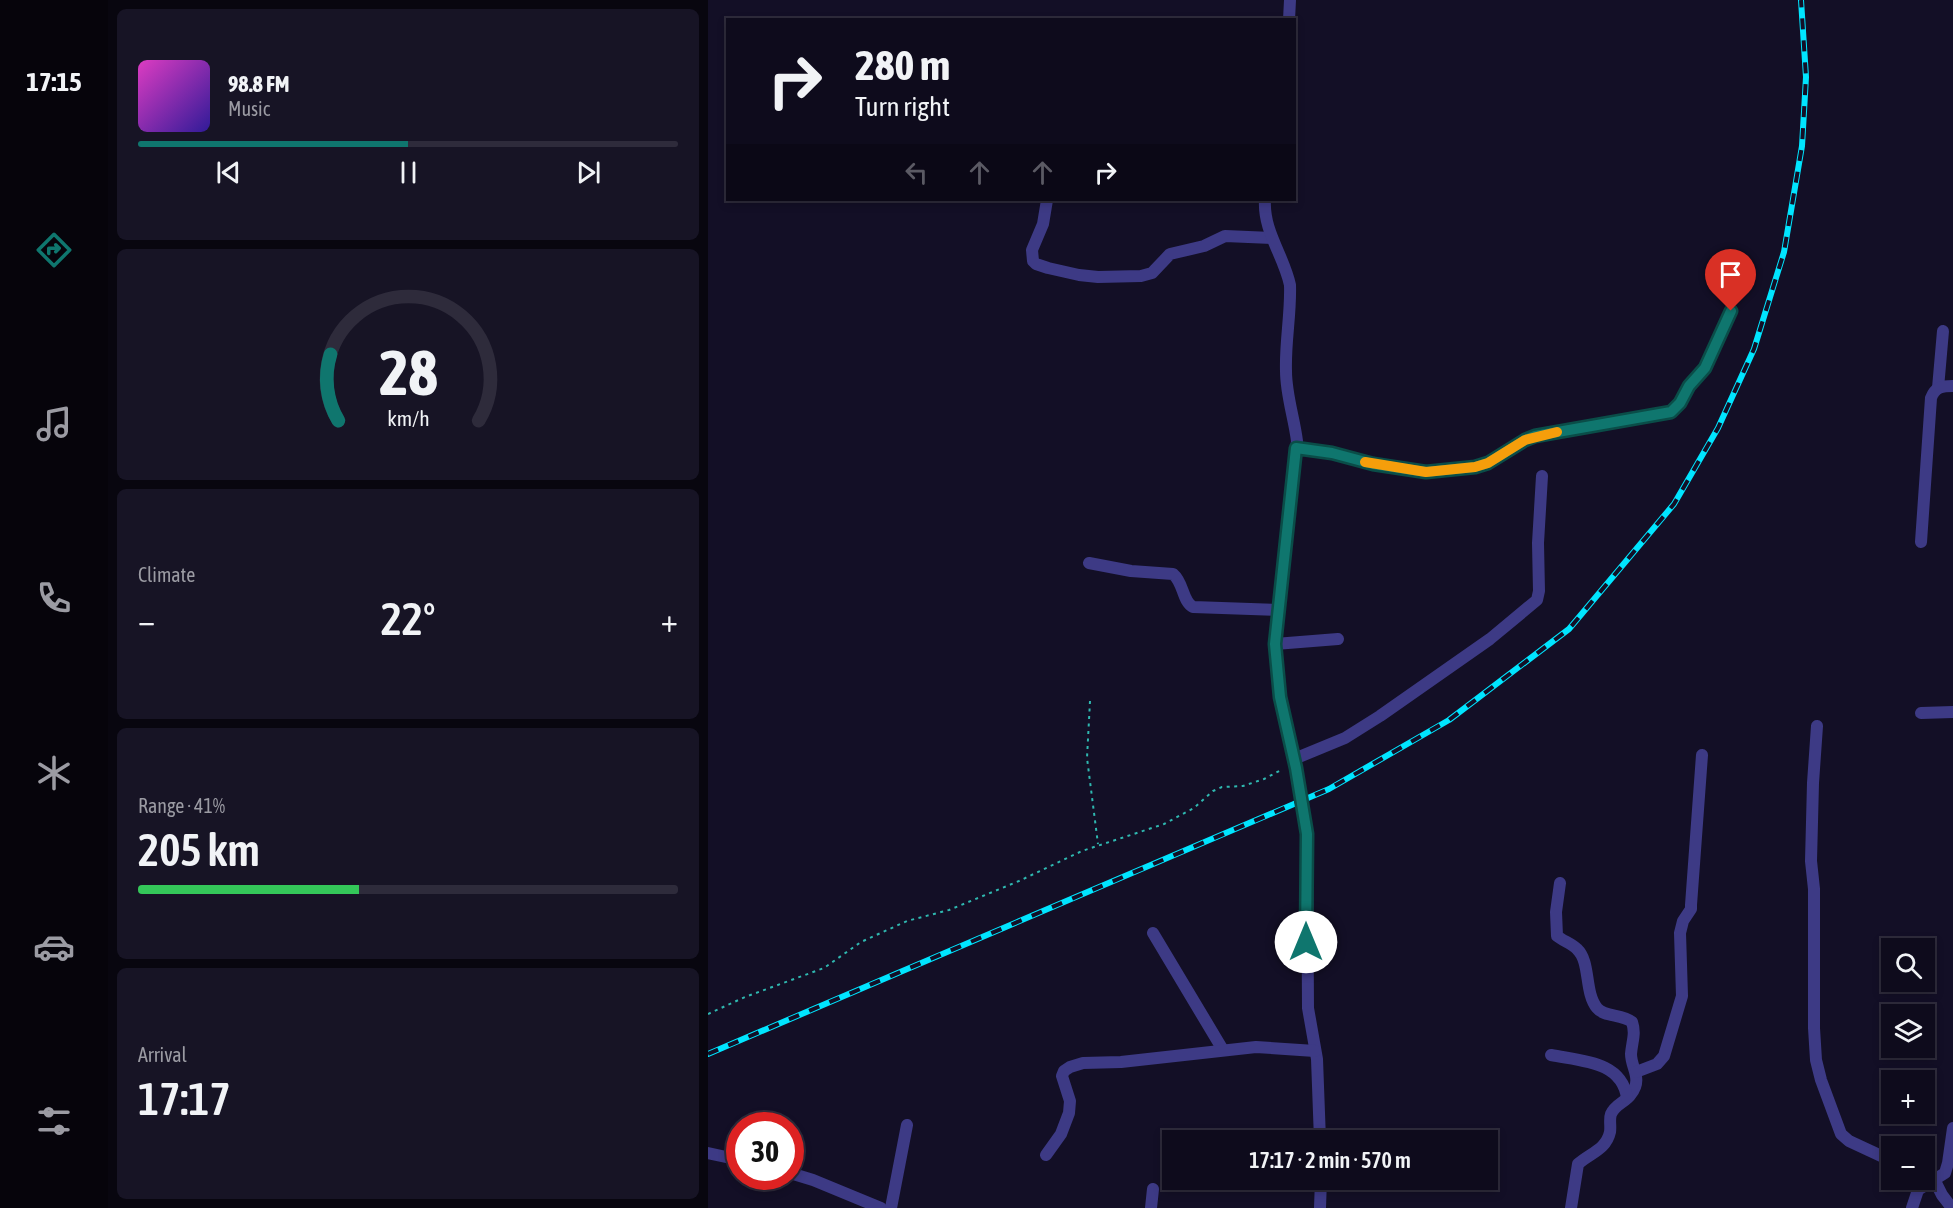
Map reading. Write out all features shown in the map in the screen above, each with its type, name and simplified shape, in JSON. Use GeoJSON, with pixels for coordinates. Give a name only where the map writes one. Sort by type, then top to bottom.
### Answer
{"type":"FeatureCollection","features":[{"type":"Feature","properties":{"kind":"street"},"geometry":{"type":"LineString","coordinates":[[1289,18],[1290,0]]}},
{"type":"Feature","properties":{"kind":"street"},"geometry":{"type":"LineString","coordinates":[[1047,201],[1043,224],[1032,250],[1033,261],[1048,268],[1079,275],[1141,276],[1152,273],[1170,255],[1204,246],[1225,236],[1272,238]]}},
{"type":"Feature","properties":{"kind":"street"},"geometry":{"type":"LineString","coordinates":[[1265,201],[1266,220],[1288,273],[1290,291],[1286,369],[1287,391],[1295,420],[1296,448],[1275,644],[1280,697],[1307,834],[1308,1008],[1315,1051],[1319,1130]]}},
{"type":"Feature","properties":{"kind":"street"},"geometry":{"type":"LineString","coordinates":[[1296,448],[1332,453],[1373,464],[1426,472],[1444,471],[1488,463],[1535,436],[1671,412],[1705,368],[1731,311]]}},
{"type":"Feature","properties":{"kind":"street"},"geometry":{"type":"LineString","coordinates":[[1938,388],[1943,331]]}},
{"type":"Feature","properties":{"kind":"street"},"geometry":{"type":"LineString","coordinates":[[1921,542],[1931,398],[1933,392],[1938,388],[1953,386]]}},
{"type":"Feature","properties":{"kind":"street"},"geometry":{"type":"LineString","coordinates":[[1294,761],[1345,738],[1380,716],[1490,639],[1537,600],[1542,476]]}},
{"type":"Feature","properties":{"kind":"street"},"geometry":{"type":"LineString","coordinates":[[1089,563],[1131,571],[1173,574],[1193,608],[1278,610]]}},
{"type":"Feature","properties":{"kind":"street"},"geometry":{"type":"LineString","coordinates":[[1275,644],[1338,639]]}},
{"type":"Feature","properties":{"kind":"street"},"geometry":{"type":"LineString","coordinates":[[1921,712],[1953,712]]}},
{"type":"Feature","properties":{"kind":"street"},"geometry":{"type":"LineString","coordinates":[[1817,726],[1811,861],[1814,899],[1816,1060],[1840,1134],[1849,1141],[1881,1156]]}},
{"type":"Feature","properties":{"kind":"street"},"geometry":{"type":"LineString","coordinates":[[1636,1072],[1658,1064],[1664,1056],[1682,996],[1680,933],[1691,905],[1701,755]]}},
{"type":"Feature","properties":{"kind":"street"},"geometry":{"type":"LineString","coordinates":[[1560,883],[1556,912],[1557,936],[1581,953],[1590,992],[1597,1008],[1622,1016],[1632,1022],[1635,1035],[1631,1054],[1636,1072],[1633,1090],[1611,1114],[1610,1131],[1602,1148],[1578,1164],[1570,1208]]}},
{"type":"Feature","properties":{"kind":"street"},"geometry":{"type":"LineString","coordinates":[[1152,933],[1223,1050]]}},
{"type":"Feature","properties":{"kind":"street"},"geometry":{"type":"LineString","coordinates":[[1046,1155],[1061,1134],[1069,1113],[1070,1101],[1062,1076],[1064,1071],[1070,1067],[1083,1063],[1121,1062],[1256,1047],[1315,1051]]}},
{"type":"Feature","properties":{"kind":"street"},"geometry":{"type":"LineString","coordinates":[[1551,1054],[1600,1064],[1611,1070],[1625,1088],[1627,1098]]}},
{"type":"Feature","properties":{"kind":"street"},"geometry":{"type":"LineString","coordinates":[[891,1208],[907,1125]]}},
{"type":"Feature","properties":{"kind":"street"},"geometry":{"type":"LineString","coordinates":[[1952,1208],[1942,1196],[1935,1181],[1945,1173],[1953,1128]]}},
{"type":"Feature","properties":{"kind":"street"},"geometry":{"type":"LineString","coordinates":[[708,1153],[726,1157]]}},
{"type":"Feature","properties":{"kind":"street"},"geometry":{"type":"LineString","coordinates":[[804,1178],[881,1208]]}},
{"type":"Feature","properties":{"kind":"street"},"geometry":{"type":"LineString","coordinates":[[1151,1208],[1153,1189]]}},
{"type":"Feature","properties":{"kind":"street"},"geometry":{"type":"LineString","coordinates":[[1320,1208],[1321,1190]]}},
{"type":"Feature","properties":{"kind":"street"},"geometry":{"type":"LineString","coordinates":[[1912,1208],[1914,1190]]}},
{"type":"Feature","properties":{"kind":"path"},"geometry":{"type":"LineString","coordinates":[[1090,701],[1087,758],[1098,846]]}},
{"type":"Feature","properties":{"kind":"path"},"geometry":{"type":"LineString","coordinates":[[708,1014],[745,997],[824,968],[861,942],[907,921],[967,903],[1098,846],[1164,824],[1194,808],[1213,791],[1222,787],[1243,786],[1264,779],[1294,761]]}},
{"type":"Feature","properties":{"kind":"railway"},"geometry":{"type":"LineString","coordinates":[[708,1054],[1329,789],[1449,720],[1569,629],[1674,504],[1718,428],[1754,349],[1784,252],[1802,146],[1806,77],[1801,0]]}},
{"type":"Feature","properties":{"kind":"slow traffic"},"geometry":{"type":"LineString","coordinates":[[1365,462],[1426,472],[1475,467],[1488,463],[1525,440],[1557,432]]}},
{"type":"Feature","properties":{"kind":"route"},"geometry":{"type":"LineString","coordinates":[[1306,942],[1307,834],[1296,768],[1280,697],[1275,644],[1296,448],[1332,453],[1373,464],[1426,472],[1444,471],[1488,463],[1535,436],[1671,412],[1676,409],[1683,394],[1705,368],[1731,311]]}}]}
